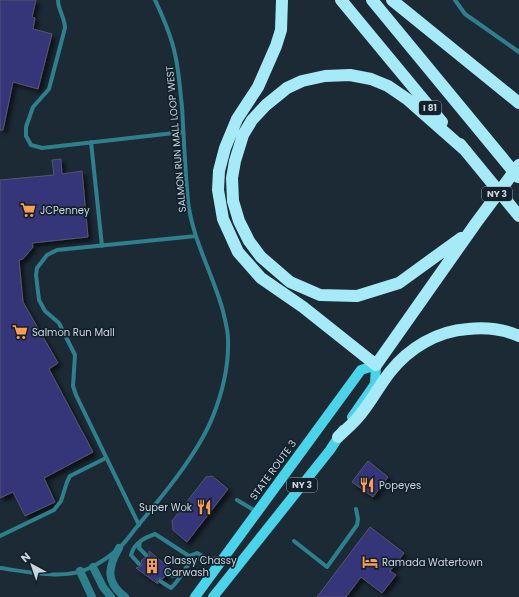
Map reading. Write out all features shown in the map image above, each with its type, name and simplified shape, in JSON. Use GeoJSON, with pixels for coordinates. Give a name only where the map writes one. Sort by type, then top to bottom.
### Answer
{"type":"FeatureCollection","features":[{"type":"Feature","properties":{"kind":"highway"},"geometry":{"type":"LineString","coordinates":[[282,0],[281,30],[276,46],[258,87],[237,119],[225,148],[219,171],[218,190],[223,219],[238,252],[261,278],[303,307],[376,365]]}},
{"type":"Feature","properties":{"kind":"highway","name":"I 81"},"geometry":{"type":"LineString","coordinates":[[341,0],[519,216]]}},
{"type":"Feature","properties":{"kind":"highway","name":"I 81"},"geometry":{"type":"LineString","coordinates":[[372,0],[519,178]]}},
{"type":"Feature","properties":{"kind":"highway"},"geometry":{"type":"LineString","coordinates":[[392,0],[519,103]]}},
{"type":"Feature","properties":{"kind":"highway"},"geometry":{"type":"LineString","coordinates":[[466,151],[407,99],[388,86],[371,79],[350,75],[325,76],[302,81],[287,88],[266,105],[252,120],[243,135],[235,161],[232,178],[233,201],[239,221],[249,241],[261,257],[290,282],[320,295],[357,296],[399,283],[472,228]]}},
{"type":"Feature","properties":{"kind":"highway","name":"STATE ROUTE 3"},"geometry":{"type":"LineString","coordinates":[[376,365],[472,228],[519,165]]}},
{"type":"Feature","properties":{"kind":"highway"},"geometry":{"type":"LineString","coordinates":[[338,437],[360,415],[390,371],[410,352],[428,340],[458,330],[484,328],[510,332],[519,336]]}},
{"type":"Feature","properties":{"kind":"main road","name":"NY 3"},"geometry":{"type":"LineString","coordinates":[[213,597],[330,450],[375,384],[376,365]]}},
{"type":"Feature","properties":{"kind":"main road","name":"STATE ROUTE 3"},"geometry":{"type":"LineString","coordinates":[[195,597],[361,370],[376,365]]}},
{"type":"Feature","properties":{"kind":"street"},"geometry":{"type":"LineString","coordinates":[[119,548],[110,566],[110,574],[113,585],[125,597]]}},
{"type":"Feature","properties":{"kind":"street"},"geometry":{"type":"LineString","coordinates":[[93,567],[103,587],[111,597]]}},
{"type":"Feature","properties":{"kind":"street"},"geometry":{"type":"LineString","coordinates":[[80,571],[92,597]]}},
{"type":"Feature","properties":{"kind":"street"},"geometry":{"type":"LineString","coordinates":[[190,597],[203,586]]}},
{"type":"Feature","properties":{"kind":"lane"},"geometry":{"type":"LineString","coordinates":[[58,0],[58,5],[65,23],[64,30],[49,89],[33,107],[26,127],[26,136],[31,145],[42,148],[183,132]]}},
{"type":"Feature","properties":{"kind":"lane","name":"SALMON RUN MALL LOOP WEST"},"geometry":{"type":"LineString","coordinates":[[0,568],[60,574],[80,571],[93,567],[119,548],[139,525],[185,464],[203,436],[213,417],[224,384],[227,366],[228,338],[226,322],[219,297],[196,236],[188,203],[180,84],[175,55],[166,24],[155,0]]}},
{"type":"Feature","properties":{"kind":"lane"},"geometry":{"type":"LineString","coordinates":[[455,0],[465,14],[519,52]]}},
{"type":"Feature","properties":{"kind":"lane"},"geometry":{"type":"LineString","coordinates":[[91,142],[102,246]]}},
{"type":"Feature","properties":{"kind":"lane"},"geometry":{"type":"LineString","coordinates":[[139,525],[76,395],[73,386],[75,355],[59,323],[45,311],[40,304],[36,276],[39,264],[53,251],[196,236]]}},
{"type":"Feature","properties":{"kind":"lane"},"geometry":{"type":"LineString","coordinates":[[0,536],[54,510],[59,505],[70,476],[106,458]]}},
{"type":"Feature","properties":{"kind":"lane"},"geometry":{"type":"LineString","coordinates":[[236,500],[257,512]]}},
{"type":"Feature","properties":{"kind":"lane"},"geometry":{"type":"LineString","coordinates":[[294,541],[327,566],[357,525],[358,519],[356,509]]}},
{"type":"Feature","properties":{"kind":"lane"},"geometry":{"type":"LineString","coordinates":[[139,564],[131,555],[132,550],[143,538],[156,534],[189,556],[197,553],[207,559]]}},
{"type":"Feature","properties":{"kind":"lane"},"geometry":{"type":"LineString","coordinates":[[140,542],[139,548],[146,555]]}},
{"type":"Feature","properties":{"kind":"lane"},"geometry":{"type":"LineString","coordinates":[[160,581],[171,588],[180,580],[183,572],[193,558],[224,558]]}},
{"type":"Feature","properties":{"kind":"lane"},"geometry":{"type":"LineString","coordinates":[[168,572],[173,576],[178,576],[183,572]]}},
{"type":"Feature","properties":{"kind":"building"},"geometry":{"type":"Polygon","coordinates":[[[0,0],[36,0],[32,17],[35,18],[33,29],[52,34],[38,89],[13,82],[3,130],[0,130],[0,0]]]}},
{"type":"Feature","properties":{"kind":"building","name":"Salmon Run Mall"},"geometry":{"type":"Polygon","coordinates":[[[61,159],[62,174],[82,171],[88,237],[32,243],[33,247],[23,259],[19,260],[23,302],[58,363],[49,369],[93,452],[44,478],[55,502],[25,516],[13,492],[0,498],[0,180],[54,175],[52,160],[61,159]]]}},
{"type":"Feature","properties":{"kind":"building"},"geometry":{"type":"Polygon","coordinates":[[[368,461],[388,477],[373,497],[352,482],[368,461]]]}},
{"type":"Feature","properties":{"kind":"building"},"geometry":{"type":"Polygon","coordinates":[[[212,476],[228,489],[187,542],[173,530],[172,521],[206,477],[212,476]]]}},
{"type":"Feature","properties":{"kind":"building","name":"Ramada Watertown"},"geometry":{"type":"Polygon","coordinates":[[[370,527],[404,553],[390,571],[396,575],[382,593],[361,577],[346,597],[317,597],[370,527]]]}},
{"type":"Feature","properties":{"kind":"building","name":"Classy Chassy Carwash"},"geometry":{"type":"Polygon","coordinates":[[[149,551],[171,569],[166,570],[166,575],[163,579],[157,579],[158,584],[136,568],[142,566],[141,561],[144,558],[149,557],[149,551]]]}},
{"type":"Feature","properties":{"kind":"place","name":"JCPenney"},"geometry":{"type":"Point","coordinates":[28,210]}},
{"type":"Feature","properties":{"kind":"place","name":"Salmon Run Mall"},"geometry":{"type":"Point","coordinates":[20,332]}},
{"type":"Feature","properties":{"kind":"place","name":"Popeyes"},"geometry":{"type":"Point","coordinates":[367,485]}},
{"type":"Feature","properties":{"kind":"place","name":"Super Wok"},"geometry":{"type":"Point","coordinates":[204,507]}},
{"type":"Feature","properties":{"kind":"place","name":"Ramada Watertown"},"geometry":{"type":"Point","coordinates":[370,562]}},
{"type":"Feature","properties":{"kind":"place","name":"Classy Chassy Carwash"},"geometry":{"type":"Point","coordinates":[152,566]}}]}
